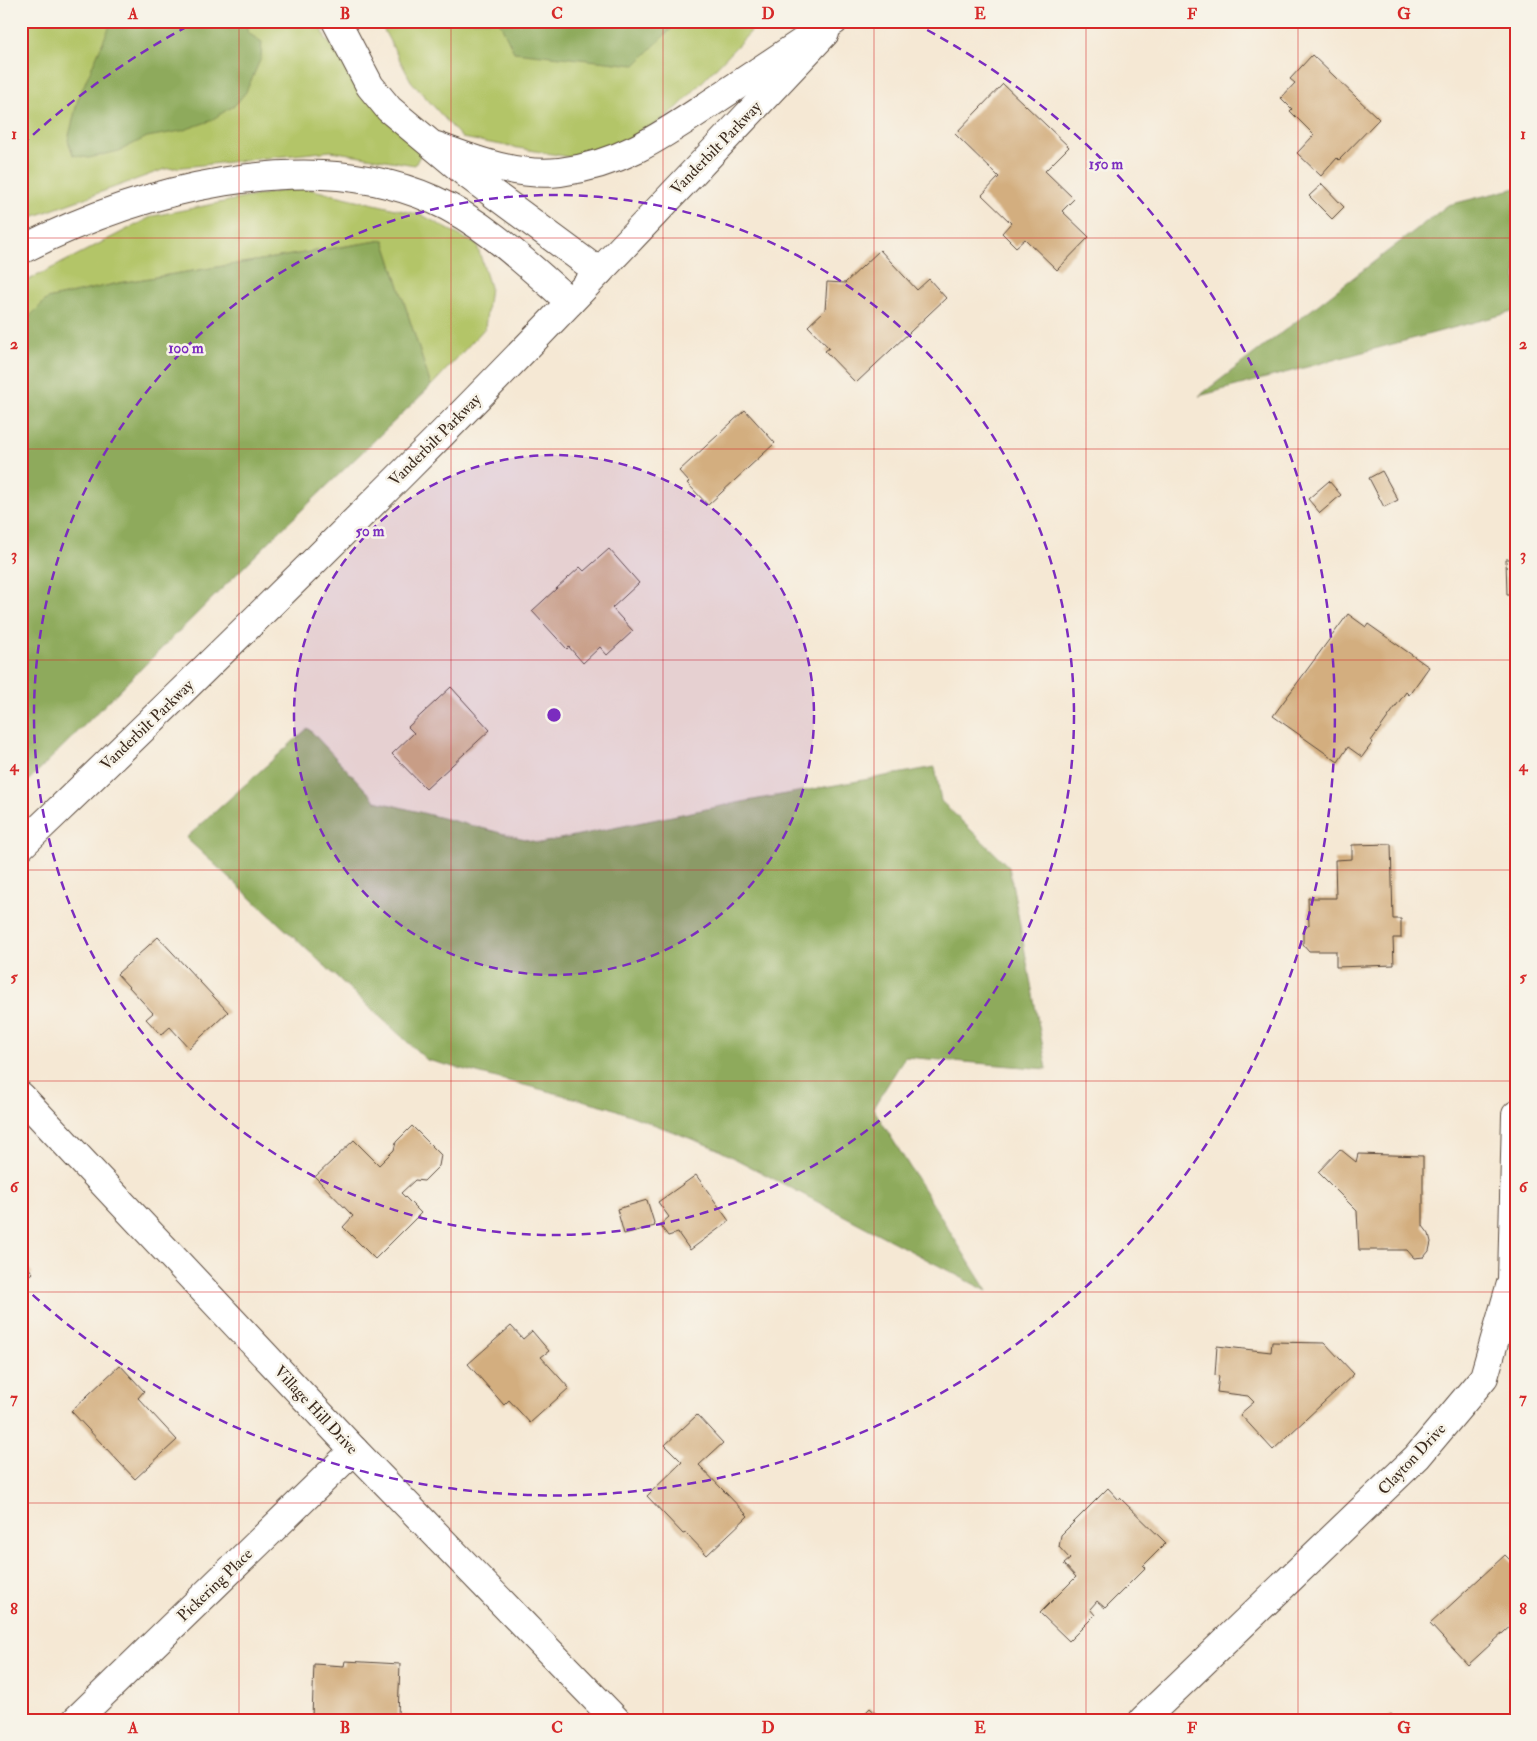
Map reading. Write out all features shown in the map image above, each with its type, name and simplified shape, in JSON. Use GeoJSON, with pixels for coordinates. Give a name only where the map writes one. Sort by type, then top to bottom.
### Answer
{"type":"FeatureCollection","features":[{"type":"Feature","properties":{"kind":"main road"},"geometry":{"type":"LineString","coordinates":[[336,21],[370,86],[389,108],[468,175],[599,272]]}},
{"type":"Feature","properties":{"kind":"main road"},"geometry":{"type":"LineString","coordinates":[[431,144],[468,158],[498,166],[529,171],[558,172],[608,162],[648,144],[836,21]]}},
{"type":"Feature","properties":{"kind":"main road","name":"Vanderbilt Parkway"},"geometry":{"type":"LineString","coordinates":[[21,846],[388,487],[599,272],[836,21]]}},
{"type":"Feature","properties":{"kind":"main road"},"geometry":{"type":"LineString","coordinates":[[21,250],[90,218],[209,184],[255,177],[303,174],[341,175],[378,182],[434,200],[454,211],[516,254],[570,302]]}},
{"type":"Feature","properties":{"kind":"main road","name":"Village Hill Drive"},"geometry":{"type":"LineString","coordinates":[[21,1096],[354,1450],[616,1720]]}},
{"type":"Feature","properties":{"kind":"main road","name":"Clayton Drive"},"geometry":{"type":"LineString","coordinates":[[1142,1720],[1417,1457],[1484,1377],[1512,1280],[1516,1116]]}},
{"type":"Feature","properties":{"kind":"main road","name":"Pickering Place"},"geometry":{"type":"LineString","coordinates":[[76,1720],[354,1450]]}},
{"type":"Feature","properties":{"kind":"green space"},"geometry":{"type":"Polygon","coordinates":[[[24,21],[319,21],[326,39],[422,152],[415,165],[331,151],[165,169],[21,221],[21,27],[24,21]]]}},
{"type":"Feature","properties":{"kind":"green space"},"geometry":{"type":"Polygon","coordinates":[[[112,21],[245,21],[248,33],[262,42],[261,58],[246,92],[236,104],[210,121],[181,131],[147,137],[119,151],[89,158],[73,155],[68,140],[78,99],[112,21]]]}},
{"type":"Feature","properties":{"kind":"green space"},"geometry":{"type":"Polygon","coordinates":[[[379,21],[761,21],[678,107],[621,150],[569,157],[462,138],[411,81],[379,21]]]}},
{"type":"Feature","properties":{"kind":"green space"},"geometry":{"type":"Polygon","coordinates":[[[499,21],[679,21],[635,65],[514,52],[499,21]]]}},
{"type":"Feature","properties":{"kind":"green space"},"geometry":{"type":"Polygon","coordinates":[[[300,187],[422,215],[477,245],[490,287],[485,328],[431,386],[384,240],[119,283],[47,299],[21,325],[21,284],[153,216],[300,187]]]}},
{"type":"Feature","properties":{"kind":"green space"},"geometry":{"type":"Polygon","coordinates":[[[1516,188],[1516,311],[1199,396],[1448,205],[1516,188]]]}},
{"type":"Feature","properties":{"kind":"green space"},"geometry":{"type":"Polygon","coordinates":[[[384,240],[431,386],[278,533],[21,788],[21,325],[47,299],[119,283],[384,240]]]}},
{"type":"Feature","properties":{"kind":"green space"},"geometry":{"type":"Polygon","coordinates":[[[308,728],[376,801],[540,843],[731,804],[935,767],[941,801],[1009,867],[1047,1069],[905,1057],[873,1108],[987,1291],[715,1148],[609,1107],[427,1060],[186,838],[308,728]]]}},
{"type":"Feature","properties":{"kind":"building"},"geometry":{"type":"Polygon","coordinates":[[[1312,55],[1379,119],[1339,160],[1337,158],[1321,176],[1297,153],[1314,135],[1290,111],[1292,109],[1281,98],[1295,83],[1290,79],[1312,55]]]}},
{"type":"Feature","properties":{"kind":"building"},"geometry":{"type":"Polygon","coordinates":[[[1003,84],[1069,147],[1045,171],[1074,199],[1062,211],[1089,237],[1057,270],[1025,239],[1016,247],[1002,233],[1011,223],[982,195],[999,177],[955,134],[1003,84]]]}},
{"type":"Feature","properties":{"kind":"building"},"geometry":{"type":"Polygon","coordinates":[[[1322,184],[1344,207],[1332,219],[1309,196],[1322,184]]]}},
{"type":"Feature","properties":{"kind":"building"},"geometry":{"type":"Polygon","coordinates":[[[880,250],[917,290],[929,279],[946,298],[856,383],[825,351],[829,348],[808,326],[825,310],[827,282],[845,283],[880,250]]]}},
{"type":"Feature","properties":{"kind":"building"},"geometry":{"type":"Polygon","coordinates":[[[745,410],[775,443],[708,505],[687,483],[689,482],[679,471],[745,410]]]}},
{"type":"Feature","properties":{"kind":"building"},"geometry":{"type":"Polygon","coordinates":[[[1382,471],[1398,500],[1384,507],[1369,478],[1382,471]]]}},
{"type":"Feature","properties":{"kind":"building"},"geometry":{"type":"Polygon","coordinates":[[[1329,481],[1341,495],[1320,513],[1308,499],[1329,481]]]}},
{"type":"Feature","properties":{"kind":"building"},"geometry":{"type":"Polygon","coordinates":[[[609,549],[639,583],[612,608],[633,631],[607,655],[600,647],[583,663],[569,647],[567,649],[532,611],[580,567],[584,571],[609,549]]]}},
{"type":"Feature","properties":{"kind":"building"},"geometry":{"type":"Polygon","coordinates":[[[1506,559],[1516,559],[1516,595],[1507,595],[1506,559]]]}},
{"type":"Feature","properties":{"kind":"building"},"geometry":{"type":"Polygon","coordinates":[[[1348,614],[1366,627],[1368,624],[1429,667],[1409,695],[1406,692],[1371,741],[1373,742],[1362,757],[1348,747],[1338,762],[1273,716],[1348,614]]]}},
{"type":"Feature","properties":{"kind":"building"},"geometry":{"type":"Polygon","coordinates":[[[451,687],[490,730],[426,789],[392,754],[414,733],[408,727],[451,687]]]}},
{"type":"Feature","properties":{"kind":"building"},"geometry":{"type":"Polygon","coordinates":[[[1391,844],[1393,919],[1401,919],[1401,938],[1393,938],[1394,965],[1336,967],[1336,951],[1309,951],[1303,944],[1303,931],[1309,925],[1308,898],[1336,898],[1335,860],[1352,859],[1352,845],[1391,844]]]}},
{"type":"Feature","properties":{"kind":"building"},"geometry":{"type":"Polygon","coordinates":[[[158,937],[228,1012],[189,1048],[170,1027],[161,1035],[146,1019],[153,1013],[117,974],[158,937]]]}},
{"type":"Feature","properties":{"kind":"building"},"geometry":{"type":"Polygon","coordinates":[[[412,1126],[441,1155],[439,1166],[424,1181],[415,1180],[401,1193],[421,1213],[375,1259],[343,1227],[353,1216],[315,1177],[354,1140],[379,1165],[394,1150],[396,1142],[412,1126]]]}},
{"type":"Feature","properties":{"kind":"building"},"geometry":{"type":"Polygon","coordinates":[[[1340,1149],[1356,1162],[1358,1154],[1423,1156],[1423,1226],[1429,1234],[1431,1242],[1429,1251],[1424,1257],[1414,1258],[1407,1250],[1359,1250],[1357,1211],[1318,1172],[1340,1149]]]}},
{"type":"Feature","properties":{"kind":"building"},"geometry":{"type":"Polygon","coordinates":[[[696,1175],[729,1221],[690,1250],[678,1233],[668,1236],[660,1225],[669,1217],[658,1202],[696,1175]]]}},
{"type":"Feature","properties":{"kind":"building"},"geometry":{"type":"Polygon","coordinates":[[[647,1200],[655,1226],[624,1234],[617,1209],[647,1200]]]}},
{"type":"Feature","properties":{"kind":"building"},"geometry":{"type":"Polygon","coordinates":[[[21,1260],[33,1273],[21,1284],[21,1260]]]}},
{"type":"Feature","properties":{"kind":"building"},"geometry":{"type":"Polygon","coordinates":[[[511,1326],[523,1339],[532,1331],[549,1351],[541,1357],[569,1388],[530,1423],[509,1400],[504,1405],[468,1364],[511,1326]]]}},
{"type":"Feature","properties":{"kind":"building"},"geometry":{"type":"Polygon","coordinates":[[[1272,1342],[1325,1343],[1354,1374],[1273,1450],[1240,1414],[1254,1402],[1248,1396],[1217,1392],[1219,1376],[1215,1375],[1217,1346],[1271,1352],[1272,1342]]]}},
{"type":"Feature","properties":{"kind":"building"},"geometry":{"type":"Polygon","coordinates":[[[120,1365],[144,1391],[138,1398],[177,1440],[135,1479],[71,1411],[120,1365]]]}},
{"type":"Feature","properties":{"kind":"building"},"geometry":{"type":"Polygon","coordinates":[[[697,1415],[723,1443],[699,1465],[748,1516],[707,1555],[686,1533],[683,1534],[647,1496],[682,1462],[665,1445],[697,1415]]]}},
{"type":"Feature","properties":{"kind":"building"},"geometry":{"type":"Polygon","coordinates":[[[1108,1488],[1166,1543],[1143,1566],[1145,1568],[1105,1608],[1097,1601],[1090,1609],[1095,1615],[1069,1641],[1040,1613],[1076,1577],[1064,1564],[1070,1559],[1059,1547],[1061,1535],[1108,1488]]]}},
{"type":"Feature","properties":{"kind":"building"},"geometry":{"type":"Polygon","coordinates":[[[1505,1555],[1516,1566],[1516,1621],[1468,1665],[1430,1624],[1505,1555]]]}},
{"type":"Feature","properties":{"kind":"building"},"geometry":{"type":"Polygon","coordinates":[[[345,1661],[400,1664],[398,1715],[420,1716],[420,1720],[312,1717],[314,1664],[344,1666],[345,1661]]]}},
{"type":"Feature","properties":{"kind":"building"},"geometry":{"type":"Polygon","coordinates":[[[870,1708],[883,1720],[858,1720],[870,1708]]]}},
{"type":"Feature","properties":{"kind":"building"},"geometry":{"type":"Polygon","coordinates":[[[1391,1714],[1397,1720],[1385,1720],[1391,1714]]]}}]}
